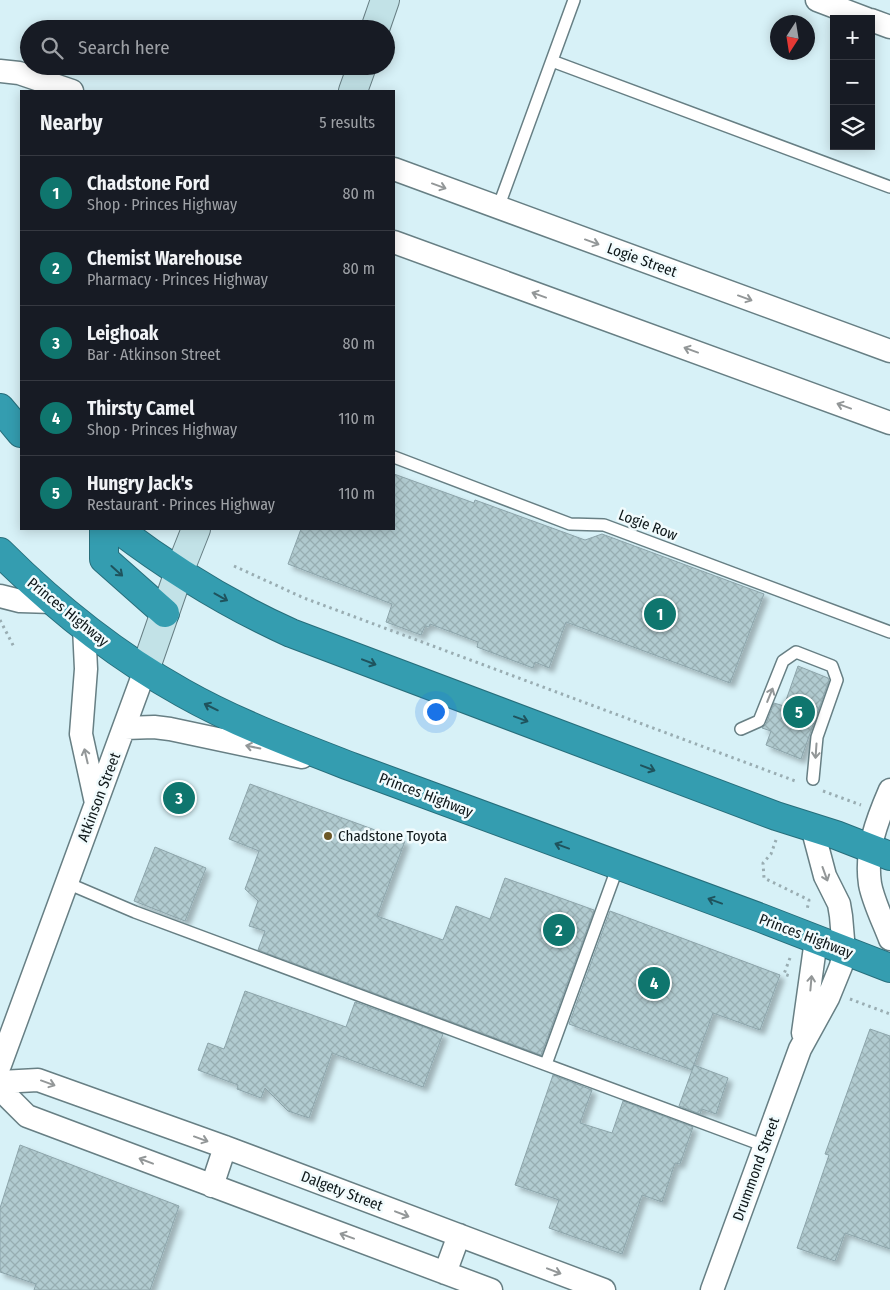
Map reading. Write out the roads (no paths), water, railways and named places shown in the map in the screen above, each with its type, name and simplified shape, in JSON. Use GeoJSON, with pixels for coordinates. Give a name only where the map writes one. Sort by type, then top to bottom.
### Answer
{"type":"FeatureCollection","features":[{"type":"Feature","properties":{"kind":"highway"},"geometry":{"type":"LineString","coordinates":[[0,408],[20,432]]}},
{"type":"Feature","properties":{"kind":"highway"},"geometry":{"type":"LineString","coordinates":[[104,530],[104,559],[165,614]]}},
{"type":"Feature","properties":{"kind":"highway"},"geometry":{"type":"LineString","coordinates":[[119,530],[142,548],[179,572],[230,602],[291,633],[785,819],[880,852]]}},
{"type":"Feature","properties":{"kind":"highway","name":"Princes Highway"},"geometry":{"type":"LineString","coordinates":[[0,552],[53,602],[84,627],[183,693],[226,715],[352,768],[890,968]]}},
{"type":"Feature","properties":{"kind":"street"},"geometry":{"type":"LineString","coordinates":[[378,20],[385,0]]}},
{"type":"Feature","properties":{"kind":"street"},"geometry":{"type":"LineString","coordinates":[[817,0],[856,15]]}},
{"type":"Feature","properties":{"kind":"street"},"geometry":{"type":"LineString","coordinates":[[875,21],[890,27]]}},
{"type":"Feature","properties":{"kind":"street"},"geometry":{"type":"LineString","coordinates":[[0,71],[20,73]]}},
{"type":"Feature","properties":{"kind":"street"},"geometry":{"type":"LineString","coordinates":[[25,75],[69,90]]}},
{"type":"Feature","properties":{"kind":"street"},"geometry":{"type":"LineString","coordinates":[[354,90],[359,75]]}},
{"type":"Feature","properties":{"kind":"street","name":"Logie Street"},"geometry":{"type":"LineString","coordinates":[[395,169],[890,351]]}},
{"type":"Feature","properties":{"kind":"street"},"geometry":{"type":"LineString","coordinates":[[395,242],[890,423]]}},
{"type":"Feature","properties":{"kind":"street","name":"Atkinson Street"},"geometry":{"type":"LineString","coordinates":[[0,1066],[125,728],[179,572],[196,530]]}},
{"type":"Feature","properties":{"kind":"street"},"geometry":{"type":"LineString","coordinates":[[0,596],[20,601],[53,602]]}},
{"type":"Feature","properties":{"kind":"street"},"geometry":{"type":"LineString","coordinates":[[84,627],[86,669],[81,734],[96,803]]}},
{"type":"Feature","properties":{"kind":"street"},"geometry":{"type":"LineString","coordinates":[[125,728],[154,727],[170,729],[352,768]]}},
{"type":"Feature","properties":{"kind":"street"},"geometry":{"type":"LineString","coordinates":[[890,790],[881,813],[880,852],[868,866],[870,886],[890,939]]}},
{"type":"Feature","properties":{"kind":"street","name":"Drummond Street"},"geometry":{"type":"LineString","coordinates":[[800,1048],[816,1022],[838,975],[844,951],[839,904],[825,876],[812,827]]}},
{"type":"Feature","properties":{"kind":"street","name":"Drummond Street"},"geometry":{"type":"LineString","coordinates":[[712,1290],[800,1048],[810,990],[808,936]]}},
{"type":"Feature","properties":{"kind":"street","name":"Dalgety Street"},"geometry":{"type":"LineString","coordinates":[[0,1082],[38,1080],[225,1147],[604,1290]]}},
{"type":"Feature","properties":{"kind":"street"},"geometry":{"type":"LineString","coordinates":[[0,1088],[28,1116],[491,1290]]}},
{"type":"Feature","properties":{"kind":"street"},"geometry":{"type":"LineString","coordinates":[[212,1186],[225,1147]]}},
{"type":"Feature","properties":{"kind":"street"},"geometry":{"type":"LineString","coordinates":[[445,1273],[459,1235]]}},
{"type":"Feature","properties":{"kind":"lane"},"geometry":{"type":"LineString","coordinates":[[498,208],[574,0]]}},
{"type":"Feature","properties":{"kind":"lane"},"geometry":{"type":"LineString","coordinates":[[552,61],[890,186]]}},
{"type":"Feature","properties":{"kind":"lane","name":"Logie Row"},"geometry":{"type":"LineString","coordinates":[[395,457],[570,524],[604,525],[890,632]]}},
{"type":"Feature","properties":{"kind":"lane"},"geometry":{"type":"LineString","coordinates":[[740,729],[760,721],[783,661],[796,652],[832,666],[837,680],[817,737],[816,784]]}},
{"type":"Feature","properties":{"kind":"lane"},"geometry":{"type":"LineString","coordinates":[[546,1064],[618,866]]}},
{"type":"Feature","properties":{"kind":"lane"},"geometry":{"type":"LineString","coordinates":[[67,883],[126,908],[765,1146]]}},
{"type":"Feature","properties":{"kind":"place","name":"Chadstone Ford"},"geometry":{"type":"Point","coordinates":[660,614]}},
{"type":"Feature","properties":{"kind":"place","name":"Hungry Jack's"},"geometry":{"type":"Point","coordinates":[799,712]}},
{"type":"Feature","properties":{"kind":"place","name":"Leighoak"},"geometry":{"type":"Point","coordinates":[179,798]}},
{"type":"Feature","properties":{"kind":"place","name":"Chadstone Toyota"},"geometry":{"type":"Point","coordinates":[328,836]}},
{"type":"Feature","properties":{"kind":"place","name":"Chemist Warehouse"},"geometry":{"type":"Point","coordinates":[559,930]}},
{"type":"Feature","properties":{"kind":"place","name":"Thirsty Camel"},"geometry":{"type":"Point","coordinates":[654,983]}}]}
